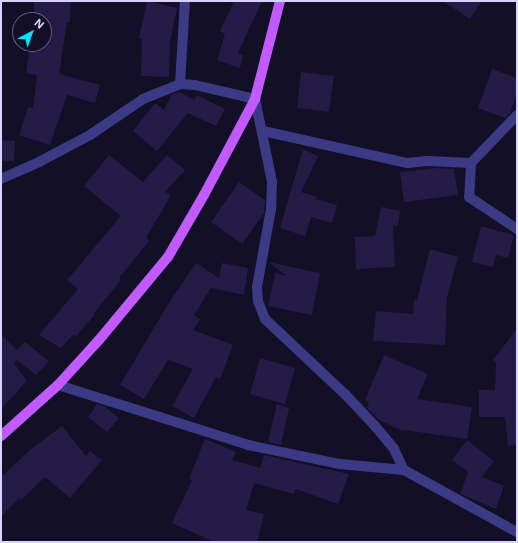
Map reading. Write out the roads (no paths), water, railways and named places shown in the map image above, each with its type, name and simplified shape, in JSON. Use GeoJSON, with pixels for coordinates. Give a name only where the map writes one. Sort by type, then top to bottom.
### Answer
{"type":"FeatureCollection","features":[{"type":"Feature","properties":{"kind":"main road"},"geometry":{"type":"LineString","coordinates":[[1,436],[58,385],[99,340],[168,257],[204,196],[255,99],[280,1]]}},
{"type":"Feature","properties":{"kind":"street"},"geometry":{"type":"LineString","coordinates":[[180,84],[185,1]]}},
{"type":"Feature","properties":{"kind":"street"},"geometry":{"type":"LineString","coordinates":[[1,179],[39,162],[90,136],[143,99],[180,84],[195,85],[255,99],[263,131],[272,182],[271,209],[257,287],[258,301],[265,319],[345,394],[370,420],[394,449],[404,470]]}},
{"type":"Feature","properties":{"kind":"street"},"geometry":{"type":"LineString","coordinates":[[517,114],[471,163],[469,197],[517,229]]}},
{"type":"Feature","properties":{"kind":"street"},"geometry":{"type":"LineString","coordinates":[[263,131],[408,163],[427,161],[471,163]]}},
{"type":"Feature","properties":{"kind":"street"},"geometry":{"type":"LineString","coordinates":[[58,385],[248,445],[340,464],[404,470],[517,532]]}}]}
